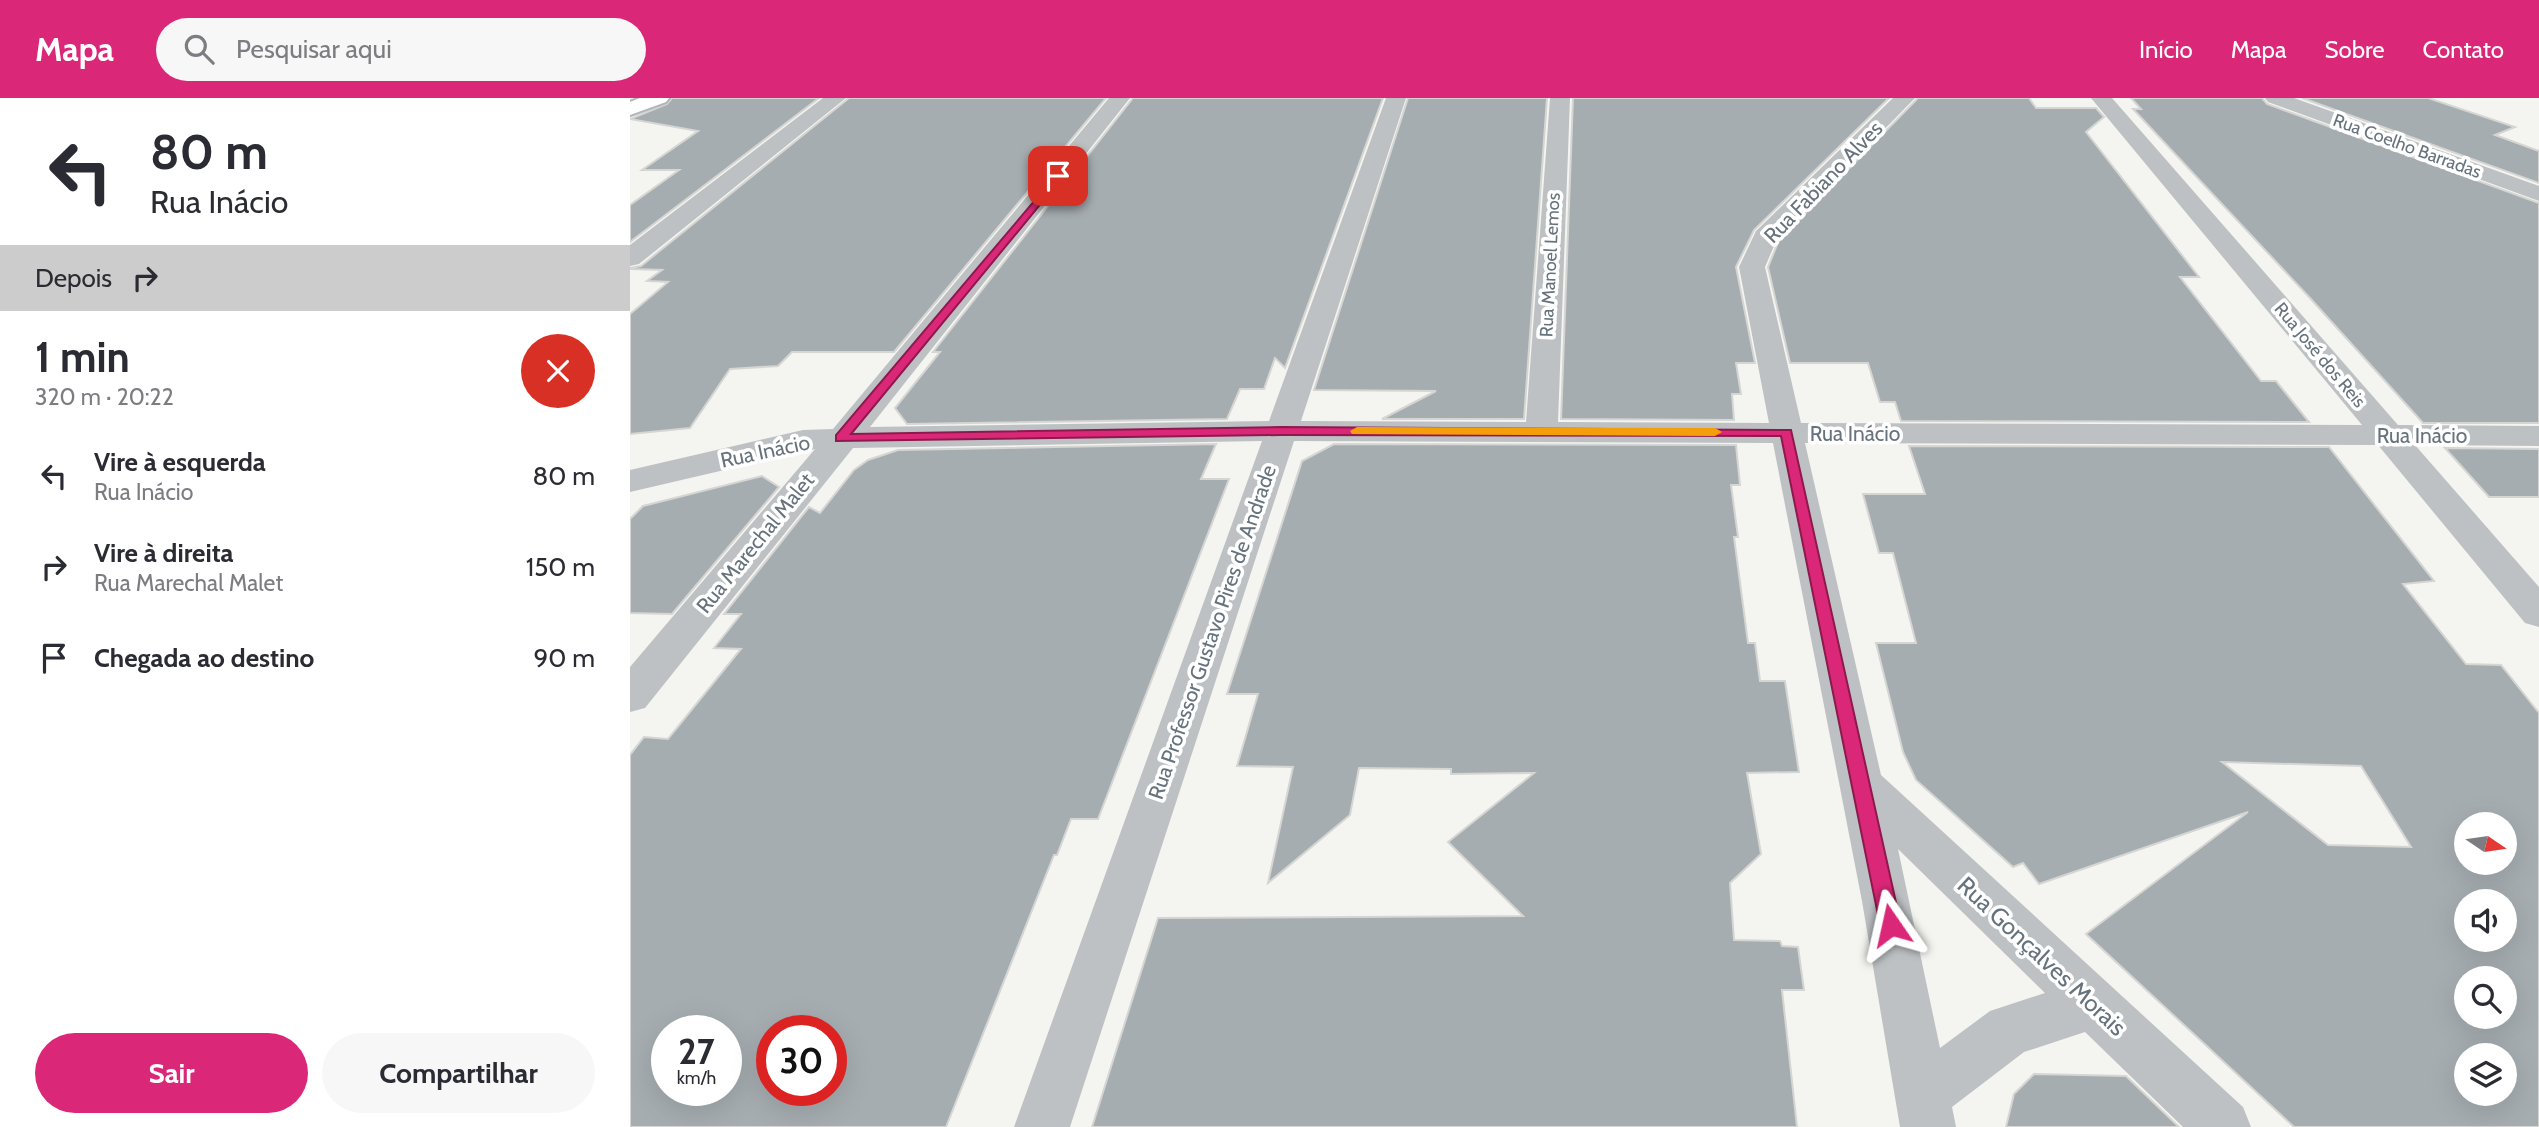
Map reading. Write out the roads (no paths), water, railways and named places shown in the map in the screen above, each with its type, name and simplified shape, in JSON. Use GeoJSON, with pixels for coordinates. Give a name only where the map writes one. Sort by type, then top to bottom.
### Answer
{"type":"FeatureCollection","features":[{"type":"Feature","properties":{"kind":"main road"},"geometry":{"type":"LineString","coordinates":[[632,108],[659,98]]}},
{"type":"Feature","properties":{"kind":"street"},"geometry":{"type":"LineString","coordinates":[[630,258],[836,98]]}},
{"type":"Feature","properties":{"kind":"street","name":"Rua Marechal Malet"},"geometry":{"type":"LineString","coordinates":[[630,696],[1027,215],[1120,98]]}},
{"type":"Feature","properties":{"kind":"street","name":"Rua Professor Gustavo Pires de Andrade"},"geometry":{"type":"LineString","coordinates":[[1042,1127],[1396,98]]}},
{"type":"Feature","properties":{"kind":"street","name":"Rua Manoel Lemos"},"geometry":{"type":"LineString","coordinates":[[1541,432],[1559,98]]}},
{"type":"Feature","properties":{"kind":"street","name":"Rua Fabiano Alves"},"geometry":{"type":"LineString","coordinates":[[1905,98],[1765,236],[1752,267],[1862,785],[1925,1111]]}},
{"type":"Feature","properties":{"kind":"street","name":"Rua José dos Reis"},"geometry":{"type":"LineString","coordinates":[[2101,98],[2539,612]]}},
{"type":"Feature","properties":{"kind":"street","name":"Rua Coelho Barradas"},"geometry":{"type":"LineString","coordinates":[[2275,98],[2539,194]]}},
{"type":"Feature","properties":{"kind":"street","name":"Rua Inácio"},"geometry":{"type":"LineString","coordinates":[[630,481],[803,440],[841,438],[1281,431],[2539,436]]}},
{"type":"Feature","properties":{"kind":"street","name":"Rua Gonçalves Morais"},"geometry":{"type":"LineString","coordinates":[[1862,785],[2223,1127]]}},
{"type":"Feature","properties":{"kind":"street","name":"Rua Fabiano Alves"},"geometry":{"type":"LineString","coordinates":[[1925,1111],[2009,1030],[2092,1004]]}}]}
